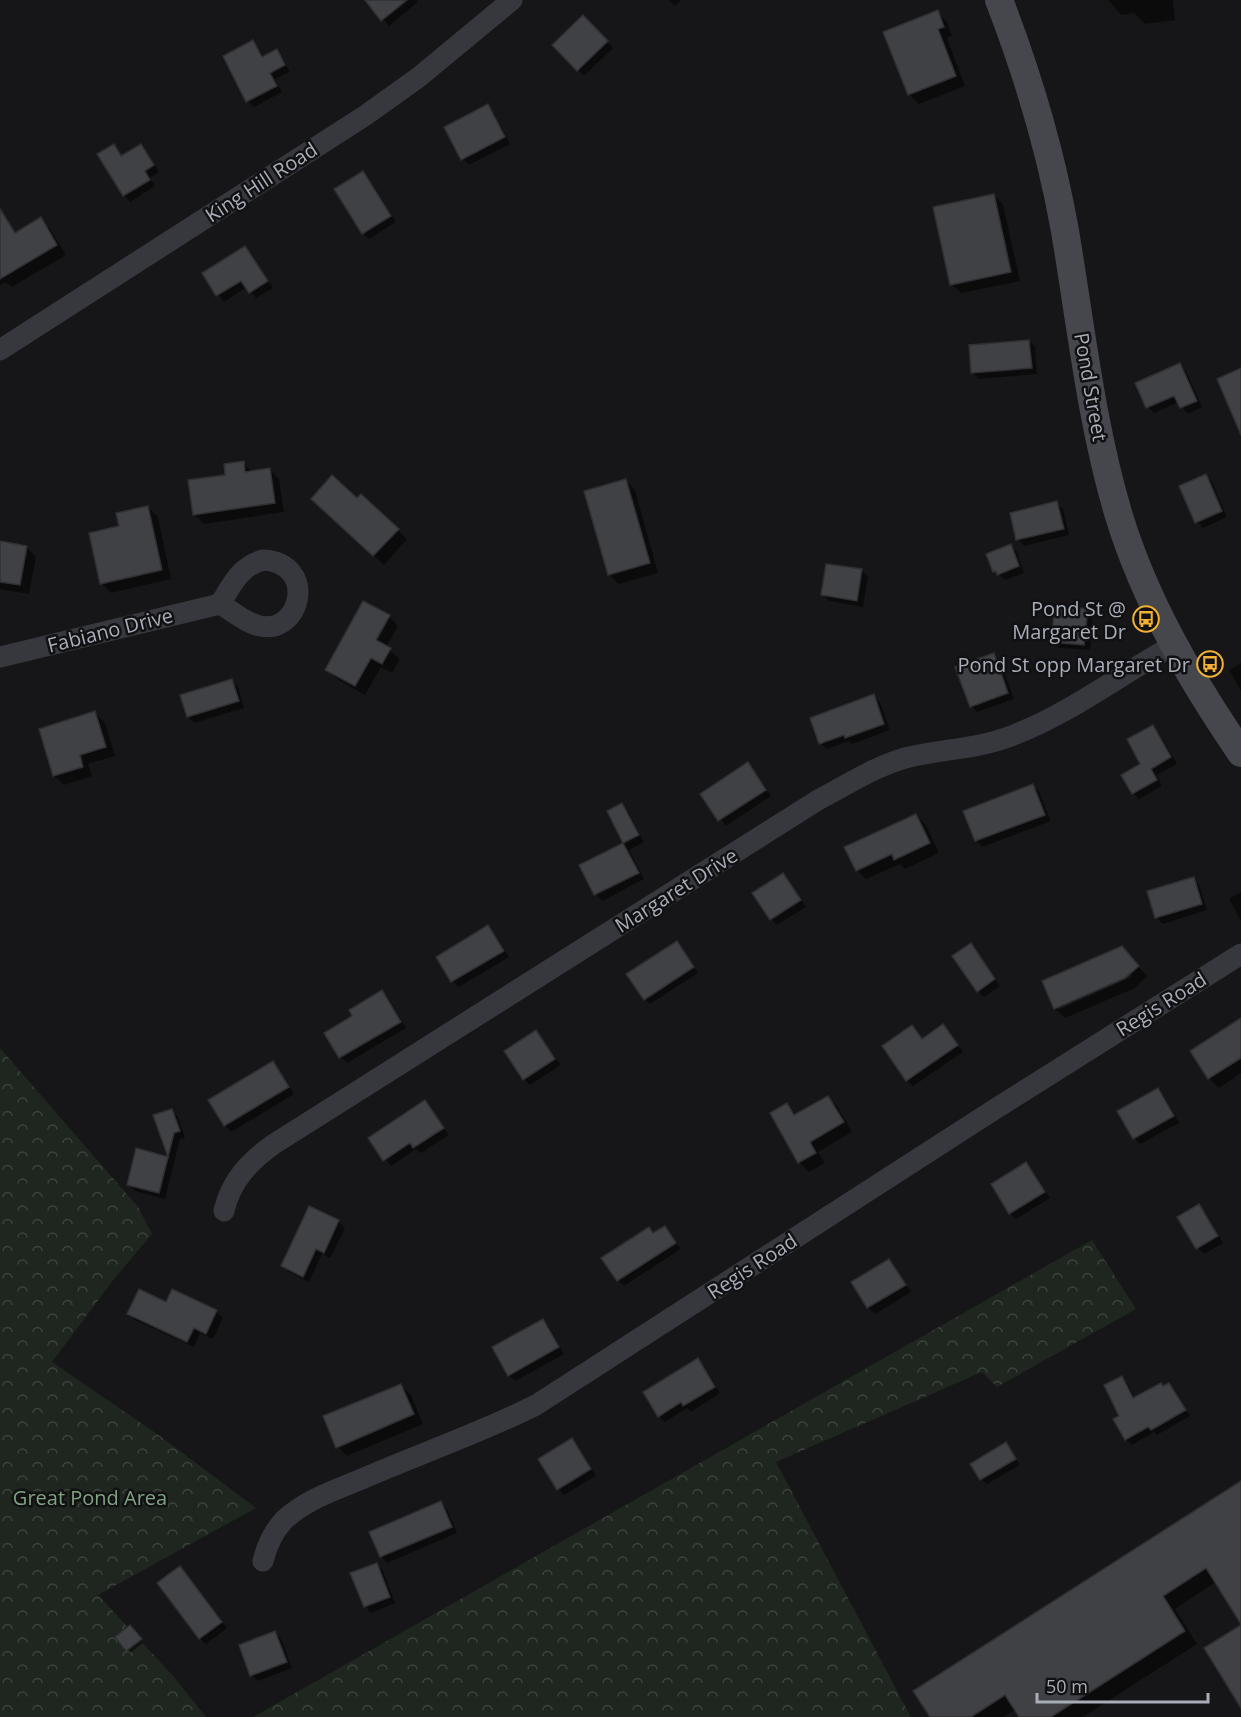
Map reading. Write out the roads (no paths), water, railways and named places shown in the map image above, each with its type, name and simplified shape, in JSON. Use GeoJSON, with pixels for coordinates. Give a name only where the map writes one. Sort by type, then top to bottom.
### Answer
{"type":"FeatureCollection","features":[{"type":"Feature","properties":{"kind":"main road","name":"Pond Street"},"geometry":{"type":"LineString","coordinates":[[999,0],[1023,63],[1039,117],[1059,201],[1094,411],[1120,518],[1138,568],[1174,645],[1241,753]]}},
{"type":"Feature","properties":{"kind":"main road"},"geometry":{"type":"LineString","coordinates":[[1014,0],[1023,63]]}},
{"type":"Feature","properties":{"kind":"street","name":"King Hill Road"},"geometry":{"type":"LineString","coordinates":[[0,350],[375,108],[436,63],[512,0]]}},
{"type":"Feature","properties":{"kind":"street","name":"Fabiano Drive"},"geometry":{"type":"LineString","coordinates":[[0,657],[220,604]]}},
{"type":"Feature","properties":{"kind":"street","name":"Margaret Drive"},"geometry":{"type":"LineString","coordinates":[[224,1210],[228,1196],[242,1172],[274,1144],[819,800],[867,774],[906,758],[979,746],[1028,729],[1174,645]]}},
{"type":"Feature","properties":{"kind":"street","name":"Regis Road"},"geometry":{"type":"LineString","coordinates":[[263,1561],[274,1532],[298,1509],[326,1494],[387,1468],[500,1423],[553,1395],[992,1111],[1241,954]]}},
{"type":"Feature","properties":{"kind":"place","name":"Pond St @ Margaret Dr"},"geometry":{"type":"Point","coordinates":[1146,619]}},
{"type":"Feature","properties":{"kind":"place","name":"Pond St opp Margaret Dr"},"geometry":{"type":"Point","coordinates":[1210,664]}},
{"type":"Feature","properties":{"kind":"park label","name":"Great Pond Area"},"geometry":{"type":"Point","coordinates":[90,1497]}}]}
